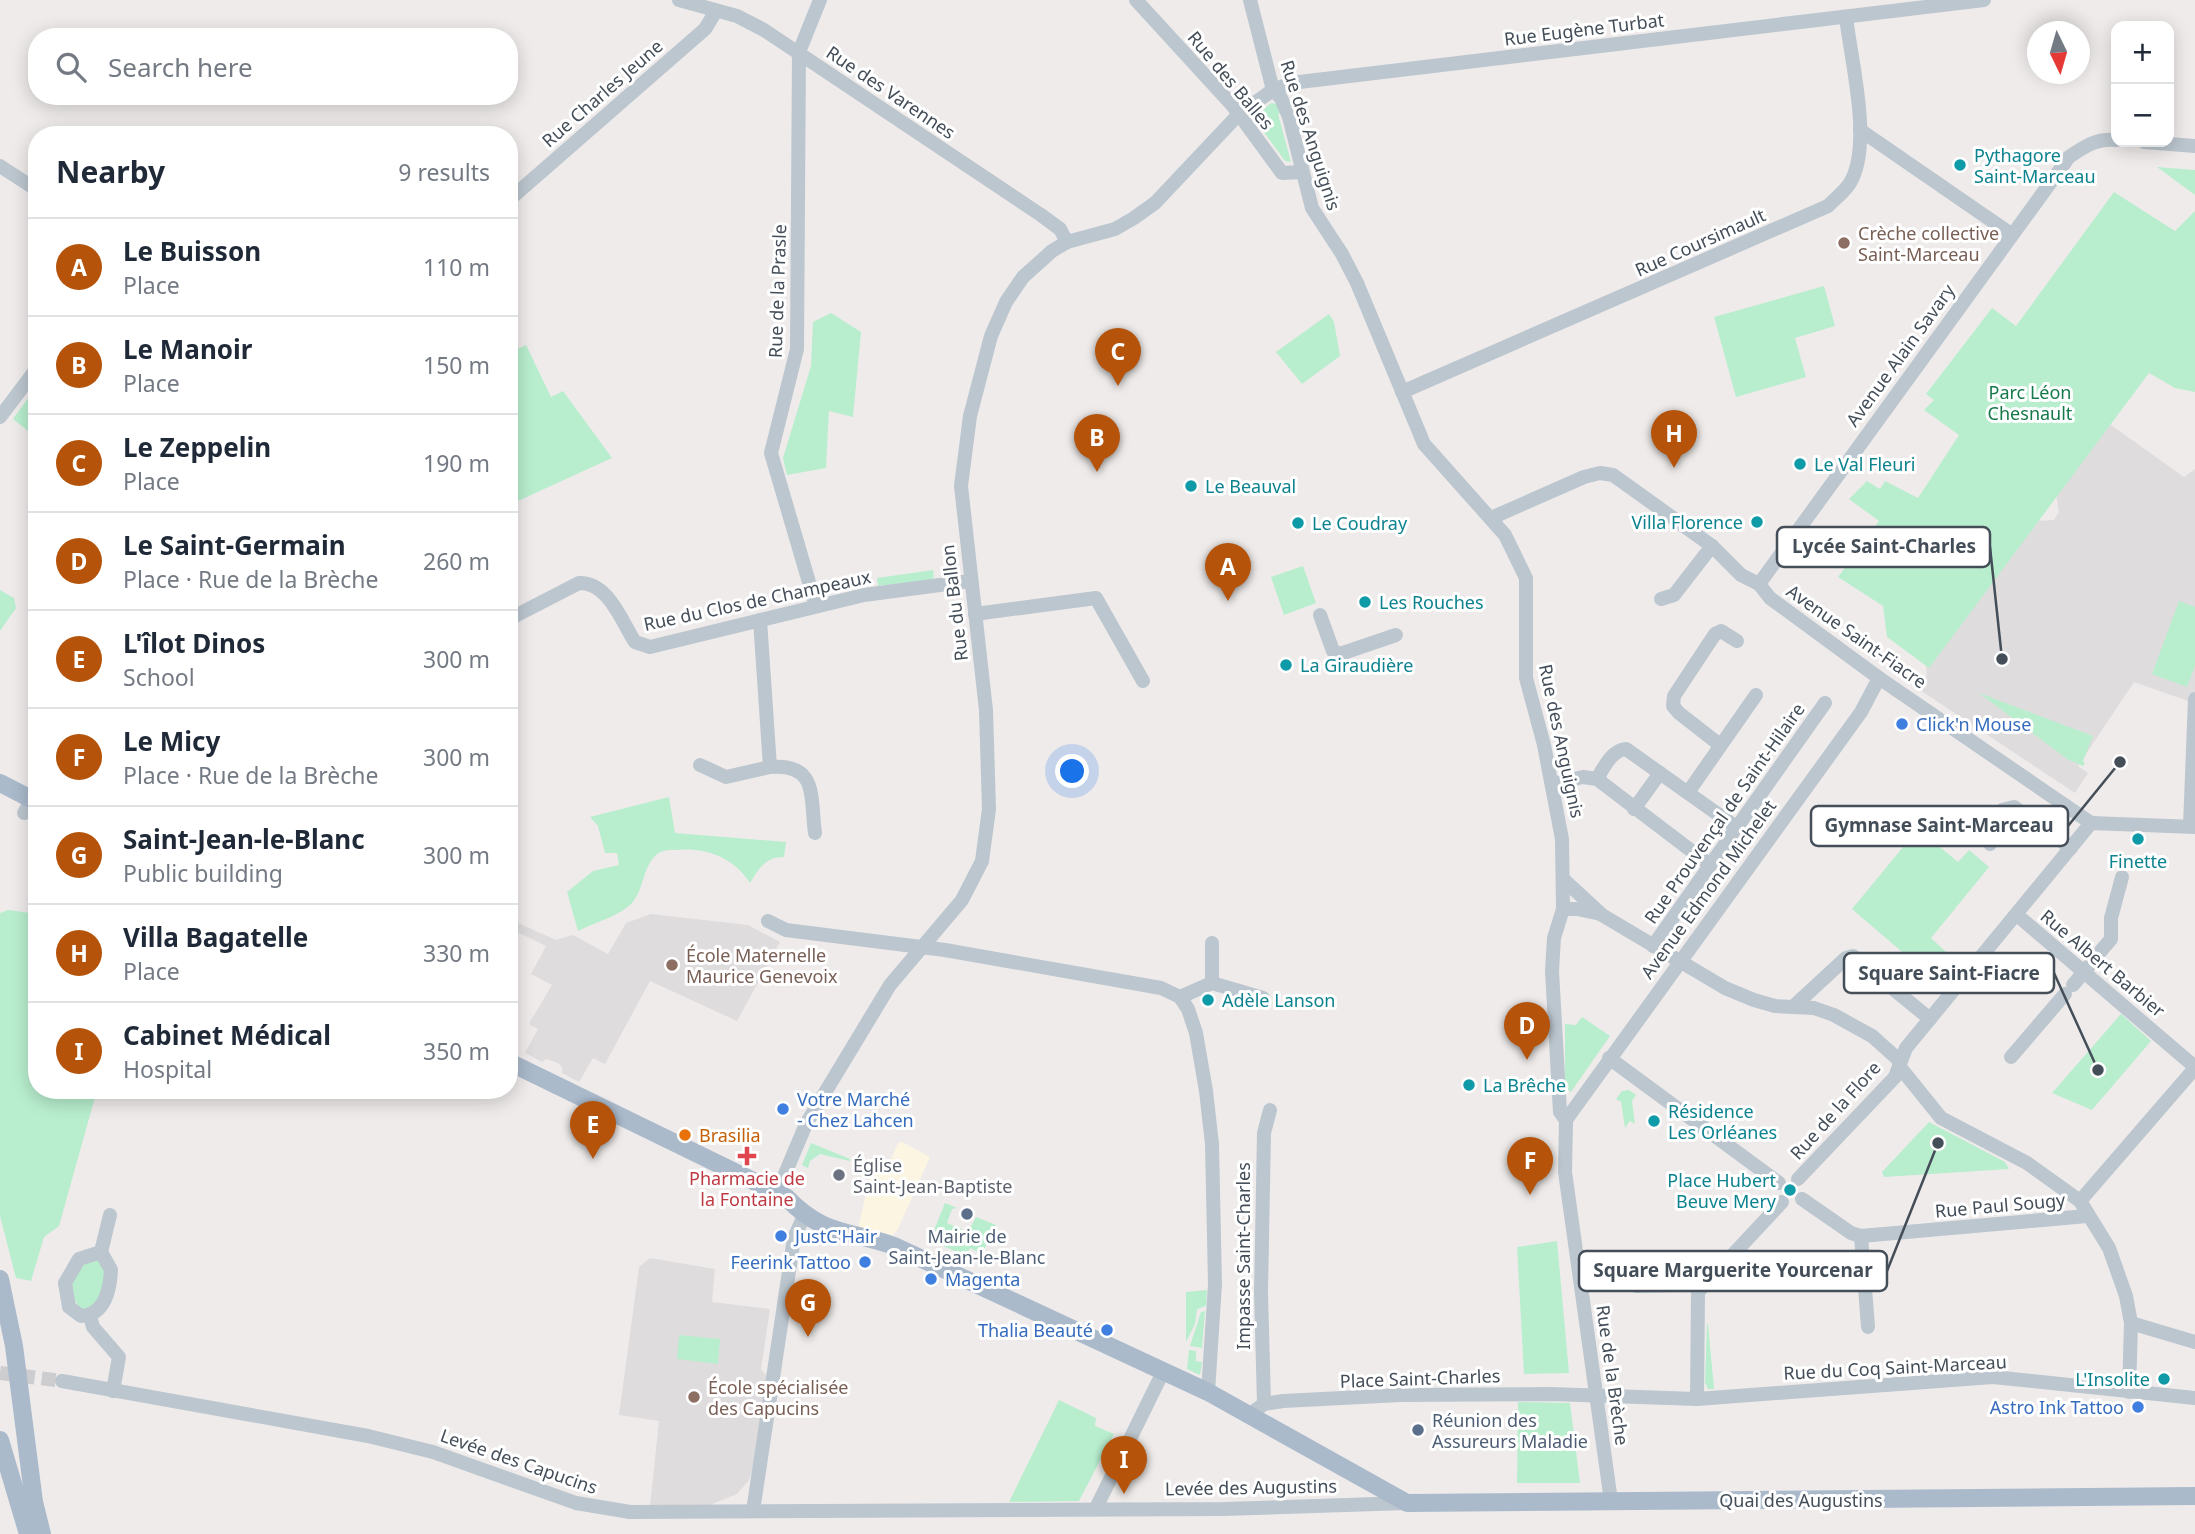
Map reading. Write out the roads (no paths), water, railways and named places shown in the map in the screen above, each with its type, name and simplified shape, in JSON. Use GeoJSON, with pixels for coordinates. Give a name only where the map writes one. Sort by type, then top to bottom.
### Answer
{"type":"FeatureCollection","features":[{"type":"Feature","properties":{"kind":"main road"},"geometry":{"type":"LineString","coordinates":[[0,783],[28,799]]}},
{"type":"Feature","properties":{"kind":"main road"},"geometry":{"type":"LineString","coordinates":[[518,1066],[786,1197],[804,1216],[839,1234],[871,1238],[894,1247],[1208,1392],[1407,1503]]}},
{"type":"Feature","properties":{"kind":"main road"},"geometry":{"type":"LineString","coordinates":[[0,1279],[14,1346],[34,1502]]}},
{"type":"Feature","properties":{"kind":"main road"},"geometry":{"type":"LineString","coordinates":[[0,1336],[42,1534]]}},
{"type":"Feature","properties":{"kind":"main road"},"geometry":{"type":"LineString","coordinates":[[0,1440],[28,1534]]}},
{"type":"Feature","properties":{"kind":"main road","name":"Quai des Augustins"},"geometry":{"type":"LineString","coordinates":[[1407,1503],[2195,1496]]}},
{"type":"Feature","properties":{"kind":"street","name":"Rue des Varennes"},"geometry":{"type":"LineString","coordinates":[[679,0],[746,21],[799,52],[1041,215],[1060,229],[1067,242]]}},
{"type":"Feature","properties":{"kind":"street"},"geometry":{"type":"LineString","coordinates":[[799,52],[820,0]]}},
{"type":"Feature","properties":{"kind":"street","name":"Rue des Balles"},"geometry":{"type":"LineString","coordinates":[[1136,0],[1239,114],[1282,173],[1301,172]]}},
{"type":"Feature","properties":{"kind":"street","name":"Rue des Anguignis"},"geometry":{"type":"LineString","coordinates":[[1250,0],[1273,90],[1281,97],[1289,117],[1301,172],[1318,220],[1347,264],[1424,444],[1491,518],[1519,558],[1526,578],[1526,678],[1552,784],[1562,839],[1564,880]]}},
{"type":"Feature","properties":{"kind":"street","name":"Rue Eugène Turbat"},"geometry":{"type":"LineString","coordinates":[[1273,90],[1301,80],[1846,17],[1933,3],[1984,0]]}},
{"type":"Feature","properties":{"kind":"street","name":"Rue Charles Jeune"},"geometry":{"type":"LineString","coordinates":[[518,192],[705,29],[716,11]]}},
{"type":"Feature","properties":{"kind":"street","name":"Rue Coursimault"},"geometry":{"type":"LineString","coordinates":[[1402,392],[1828,206],[1850,184],[1859,157],[1860,130],[1846,17]]}},
{"type":"Feature","properties":{"kind":"street","name":"Rue de la Prasle"},"geometry":{"type":"LineString","coordinates":[[799,52],[797,349],[771,453],[816,606]]}},
{"type":"Feature","properties":{"kind":"street","name":"Rue du Ballon"},"geometry":{"type":"LineString","coordinates":[[777,1193],[806,1124],[890,985],[973,882],[986,842],[989,808],[986,710],[961,486],[970,416],[990,336],[1006,302],[1023,277],[1067,242],[1115,229],[1155,203],[1239,114],[1273,90]]}},
{"type":"Feature","properties":{"kind":"street"},"geometry":{"type":"LineString","coordinates":[[1860,130],[2011,234]]}},
{"type":"Feature","properties":{"kind":"street","name":"Avenue Alain Savary"},"geometry":{"type":"LineString","coordinates":[[1759,584],[2069,157],[2086,145],[2111,140]]}},
{"type":"Feature","properties":{"kind":"street"},"geometry":{"type":"LineString","coordinates":[[2174,144],[2195,146]]}},
{"type":"Feature","properties":{"kind":"street"},"geometry":{"type":"LineString","coordinates":[[0,166],[28,184]]}},
{"type":"Feature","properties":{"kind":"street"},"geometry":{"type":"LineString","coordinates":[[0,417],[28,380]]}},
{"type":"Feature","properties":{"kind":"street","name":"Avenue Saint-Fiacre"},"geometry":{"type":"LineString","coordinates":[[1491,518],[1600,473],[1613,475],[1712,545],[1741,575],[1759,584],[1770,598],[1879,678],[2091,823]]}},
{"type":"Feature","properties":{"kind":"street"},"geometry":{"type":"LineString","coordinates":[[1661,599],[1674,595],[1712,545]]}},
{"type":"Feature","properties":{"kind":"street","name":"Rue du Clos de Champeaux"},"geometry":{"type":"LineString","coordinates":[[518,614],[579,583],[590,583],[600,587],[635,642],[642,646],[864,595],[970,581]]}},
{"type":"Feature","properties":{"kind":"street"},"geometry":{"type":"LineString","coordinates":[[975,614],[1096,598],[1143,681]]}},
{"type":"Feature","properties":{"kind":"street"},"geometry":{"type":"LineString","coordinates":[[1320,615],[1333,651],[1340,654],[1396,635]]}},
{"type":"Feature","properties":{"kind":"street"},"geometry":{"type":"LineString","coordinates":[[760,620],[770,767]]}},
{"type":"Feature","properties":{"kind":"street"},"geometry":{"type":"LineString","coordinates":[[1720,745],[1679,713],[1674,706],[1674,696],[1715,634],[1721,631],[1737,641]]}},
{"type":"Feature","properties":{"kind":"street","name":"Avenue Edmond Michelet"},"geometry":{"type":"LineString","coordinates":[[1566,1120],[1860,712],[1879,678]]}},
{"type":"Feature","properties":{"kind":"street"},"geometry":{"type":"LineString","coordinates":[[1689,791],[1756,695]]}},
{"type":"Feature","properties":{"kind":"street"},"geometry":{"type":"LineString","coordinates":[[2091,823],[2192,827],[2195,699]]}},
{"type":"Feature","properties":{"kind":"street","name":"Rue Prouvençal de Saint-Hilaire"},"geometry":{"type":"LineString","coordinates":[[1653,946],[1825,703]]}},
{"type":"Feature","properties":{"kind":"street"},"geometry":{"type":"LineString","coordinates":[[1597,779],[1608,761],[1622,749],[1689,791],[1736,827]]}},
{"type":"Feature","properties":{"kind":"street"},"geometry":{"type":"LineString","coordinates":[[700,765],[726,777],[770,767],[790,766],[800,770],[807,780],[815,833]]}},
{"type":"Feature","properties":{"kind":"street"},"geometry":{"type":"LineString","coordinates":[[1634,809],[1660,773]]}},
{"type":"Feature","properties":{"kind":"street"},"geometry":{"type":"LineString","coordinates":[[1552,784],[1583,777],[1597,779],[1710,865]]}},
{"type":"Feature","properties":{"kind":"street"},"geometry":{"type":"LineString","coordinates":[[1990,844],[1986,830],[2002,810],[2014,807],[2071,848]]}},
{"type":"Feature","properties":{"kind":"street","name":"Rue de la Flore"},"geometry":{"type":"LineString","coordinates":[[1798,1179],[1895,1077],[1906,1048],[2091,823]]}},
{"type":"Feature","properties":{"kind":"street"},"geometry":{"type":"LineString","coordinates":[[2011,1057],[2111,939],[2111,918],[2122,877]]}},
{"type":"Feature","properties":{"kind":"street"},"geometry":{"type":"LineString","coordinates":[[1564,880],[1602,915],[1725,988],[1754,1000],[1814,1008],[1872,1036],[1899,1064],[1941,1118],[2027,1163],[2080,1200],[2113,1258],[2131,1323],[2129,1392]]}},
{"type":"Feature","properties":{"kind":"street","name":"Rue de la Brèche"},"geometry":{"type":"LineString","coordinates":[[1564,880],[1563,909],[1554,938],[1552,971],[1560,1112],[1566,1120],[1565,1172],[1611,1501]]}},
{"type":"Feature","properties":{"kind":"street"},"geometry":{"type":"LineString","coordinates":[[1563,909],[1577,909],[1602,915]]}},
{"type":"Feature","properties":{"kind":"street","name":"Rue Albert Barbier"},"geometry":{"type":"LineString","coordinates":[[2017,915],[2093,961],[2195,1067]]}},
{"type":"Feature","properties":{"kind":"street"},"geometry":{"type":"LineString","coordinates":[[768,921],[786,930],[921,946],[1161,988],[1180,997],[1188,1009],[1196,1033],[1212,1144],[1215,1296],[1211,1383],[1208,1392]]}},
{"type":"Feature","properties":{"kind":"street"},"geometry":{"type":"LineString","coordinates":[[1212,943],[1212,983]]}},
{"type":"Feature","properties":{"kind":"street"},"geometry":{"type":"LineString","coordinates":[[1794,1006],[1846,958],[1853,956],[1930,1020]]}},
{"type":"Feature","properties":{"kind":"street"},"geometry":{"type":"LineString","coordinates":[[1180,997],[1212,983],[1263,998]]}},
{"type":"Feature","properties":{"kind":"street"},"geometry":{"type":"LineString","coordinates":[[1609,1058],[1779,1183]]}},
{"type":"Feature","properties":{"kind":"street"},"geometry":{"type":"LineString","coordinates":[[2080,1200],[2195,1067]]}},
{"type":"Feature","properties":{"kind":"street","name":"Impasse Saint-Charles"},"geometry":{"type":"LineString","coordinates":[[1264,1404],[1261,1292],[1264,1133],[1270,1110]]}},
{"type":"Feature","properties":{"kind":"street"},"geometry":{"type":"LineString","coordinates":[[1790,1176],[1798,1179],[1805,1190],[1802,1199],[1790,1205],[1782,1202],[1776,1190],[1779,1183],[1790,1176]]}},
{"type":"Feature","properties":{"kind":"street"},"geometry":{"type":"LineString","coordinates":[[1802,1199],[1855,1235],[1861,1236],[1868,1326]]}},
{"type":"Feature","properties":{"kind":"street"},"geometry":{"type":"LineString","coordinates":[[1697,1399],[1697,1296],[1701,1288],[1782,1202]]}},
{"type":"Feature","properties":{"kind":"street"},"geometry":{"type":"LineString","coordinates":[[100,1252],[79,1259],[65,1283],[69,1307],[81,1316],[90,1316],[101,1307],[110,1283],[111,1270],[100,1252],[110,1214]]}},
{"type":"Feature","properties":{"kind":"street"},"geometry":{"type":"LineString","coordinates":[[753,1511],[794,1238],[804,1216]]}},
{"type":"Feature","properties":{"kind":"street","name":"Rue Paul Sougy"},"geometry":{"type":"LineString","coordinates":[[1861,1236],[2087,1216]]}},
{"type":"Feature","properties":{"kind":"street"},"geometry":{"type":"LineString","coordinates":[[1636,1286],[1694,1284],[1701,1288]]}},
{"type":"Feature","properties":{"kind":"street"},"geometry":{"type":"LineString","coordinates":[[90,1316],[93,1327],[119,1357],[113,1391]]}},
{"type":"Feature","properties":{"kind":"street"},"geometry":{"type":"LineString","coordinates":[[2131,1323],[2195,1342]]}},
{"type":"Feature","properties":{"kind":"street"},"geometry":{"type":"LineString","coordinates":[[1096,1508],[1163,1372]]}},
{"type":"Feature","properties":{"kind":"street","name":"Rue du Coq Saint-Marceau"},"geometry":{"type":"LineString","coordinates":[[1596,1395],[1697,1399],[1993,1377],[2048,1380],[2195,1398]]}},
{"type":"Feature","properties":{"kind":"street","name":"Levée des Capucins"},"geometry":{"type":"LineString","coordinates":[[62,1381],[413,1446],[576,1503],[605,1510],[650,1514],[1096,1508]]}},
{"type":"Feature","properties":{"kind":"street","name":"Place Saint-Charles"},"geometry":{"type":"LineString","coordinates":[[1264,1404],[1401,1395],[1596,1395]]}},
{"type":"Feature","properties":{"kind":"street"},"geometry":{"type":"LineString","coordinates":[[1249,1415],[1264,1404]]}},
{"type":"Feature","properties":{"kind":"street","name":"Levée des Augustins"},"geometry":{"type":"LineString","coordinates":[[1096,1508],[1224,1509],[1407,1503]]}},
{"type":"Feature","properties":{"kind":"tunnel"},"geometry":{"type":"LineString","coordinates":[[0,1373],[62,1381]]}},
{"type":"Feature","properties":{"kind":"place","name":"Pythagore Saint-Marceau"},"geometry":{"type":"Point","coordinates":[1960,165]}},
{"type":"Feature","properties":{"kind":"place","name":"Crèche collective Saint-Marceau"},"geometry":{"type":"Point","coordinates":[1844,243]}},
{"type":"Feature","properties":{"kind":"place","name":"Le Zeppelin"},"geometry":{"type":"Point","coordinates":[1118,386]}},
{"type":"Feature","properties":{"kind":"place","name":"Le Val Fleuri"},"geometry":{"type":"Point","coordinates":[1800,464]}},
{"type":"Feature","properties":{"kind":"place","name":"Villa Bagatelle"},"geometry":{"type":"Point","coordinates":[1674,468]}},
{"type":"Feature","properties":{"kind":"place","name":"Le Manoir"},"geometry":{"type":"Point","coordinates":[1097,472]}},
{"type":"Feature","properties":{"kind":"place","name":"Le Beauval"},"geometry":{"type":"Point","coordinates":[1191,486]}},
{"type":"Feature","properties":{"kind":"place","name":"Villa Florence"},"geometry":{"type":"Point","coordinates":[1757,522]}},
{"type":"Feature","properties":{"kind":"place","name":"Le Coudray"},"geometry":{"type":"Point","coordinates":[1298,523]}},
{"type":"Feature","properties":{"kind":"place","name":"Le Buisson"},"geometry":{"type":"Point","coordinates":[1228,601]}},
{"type":"Feature","properties":{"kind":"place","name":"Les Rouches"},"geometry":{"type":"Point","coordinates":[1365,602]}},
{"type":"Feature","properties":{"kind":"place","name":"Lycée Saint-Charles"},"geometry":{"type":"Point","coordinates":[2002,659]}},
{"type":"Feature","properties":{"kind":"place","name":"La Giraudière"},"geometry":{"type":"Point","coordinates":[1286,665]}},
{"type":"Feature","properties":{"kind":"place","name":"Click'n Mouse"},"geometry":{"type":"Point","coordinates":[1902,724]}},
{"type":"Feature","properties":{"kind":"place","name":"Gymnase Saint-Marceau"},"geometry":{"type":"Point","coordinates":[2120,762]}},
{"type":"Feature","properties":{"kind":"place","name":"Finette"},"geometry":{"type":"Point","coordinates":[2138,839]}},
{"type":"Feature","properties":{"kind":"place","name":"École Maternelle Maurice Genevoix"},"geometry":{"type":"Point","coordinates":[672,965]}},
{"type":"Feature","properties":{"kind":"place","name":"Adèle Lanson"},"geometry":{"type":"Point","coordinates":[1208,1000]}},
{"type":"Feature","properties":{"kind":"place","name":"Le Saint-Germain"},"geometry":{"type":"Point","coordinates":[1527,1060]}},
{"type":"Feature","properties":{"kind":"place","name":"Square Saint-Fiacre"},"geometry":{"type":"Point","coordinates":[2098,1070]}},
{"type":"Feature","properties":{"kind":"place","name":"La Brêche"},"geometry":{"type":"Point","coordinates":[1469,1085]}},
{"type":"Feature","properties":{"kind":"place","name":"Votre Marché - Chez Lahcen"},"geometry":{"type":"Point","coordinates":[783,1109]}},
{"type":"Feature","properties":{"kind":"place","name":"Résidence Les Orléanes"},"geometry":{"type":"Point","coordinates":[1654,1121]}},
{"type":"Feature","properties":{"kind":"place","name":"Brasilia"},"geometry":{"type":"Point","coordinates":[685,1135]}},
{"type":"Feature","properties":{"kind":"place","name":"Square Marguerite Yourcenar"},"geometry":{"type":"Point","coordinates":[1938,1143]}},
{"type":"Feature","properties":{"kind":"place","name":"Pharmacie de la Fontaine"},"geometry":{"type":"Point","coordinates":[747,1156]}},
{"type":"Feature","properties":{"kind":"place","name":"L'îlot Dinos"},"geometry":{"type":"Point","coordinates":[593,1159]}},
{"type":"Feature","properties":{"kind":"place","name":"Église Saint-Jean-Baptiste"},"geometry":{"type":"Point","coordinates":[839,1175]}},
{"type":"Feature","properties":{"kind":"place","name":"Place Hubert Beuve Mery"},"geometry":{"type":"Point","coordinates":[1790,1190]}},
{"type":"Feature","properties":{"kind":"place","name":"Le Micy"},"geometry":{"type":"Point","coordinates":[1530,1195]}},
{"type":"Feature","properties":{"kind":"place","name":"Mairie de Saint-Jean-le-Blanc"},"geometry":{"type":"Point","coordinates":[967,1214]}},
{"type":"Feature","properties":{"kind":"place","name":"JustC'Hair"},"geometry":{"type":"Point","coordinates":[781,1236]}},
{"type":"Feature","properties":{"kind":"place","name":"Feerink Tattoo"},"geometry":{"type":"Point","coordinates":[865,1262]}},
{"type":"Feature","properties":{"kind":"place","name":"Magenta"},"geometry":{"type":"Point","coordinates":[931,1279]}},
{"type":"Feature","properties":{"kind":"place","name":"Thalia Beauté"},"geometry":{"type":"Point","coordinates":[1107,1330]}},
{"type":"Feature","properties":{"kind":"place","name":"Saint-Jean-le-Blanc"},"geometry":{"type":"Point","coordinates":[808,1337]}},
{"type":"Feature","properties":{"kind":"place","name":"L'Insolite"},"geometry":{"type":"Point","coordinates":[2164,1379]}},
{"type":"Feature","properties":{"kind":"place","name":"École spécialisée des Capucins"},"geometry":{"type":"Point","coordinates":[694,1397]}},
{"type":"Feature","properties":{"kind":"place","name":"Astro Ink Tattoo"},"geometry":{"type":"Point","coordinates":[2138,1407]}},
{"type":"Feature","properties":{"kind":"place","name":"Réunion des Assureurs Maladie"},"geometry":{"type":"Point","coordinates":[1418,1430]}},
{"type":"Feature","properties":{"kind":"place","name":"Cabinet Médical"},"geometry":{"type":"Point","coordinates":[1124,1494]}},
{"type":"Feature","properties":{"kind":"park label","name":"Parc Léon Chesnault"},"geometry":{"type":"Point","coordinates":[2030,402]}}]}
